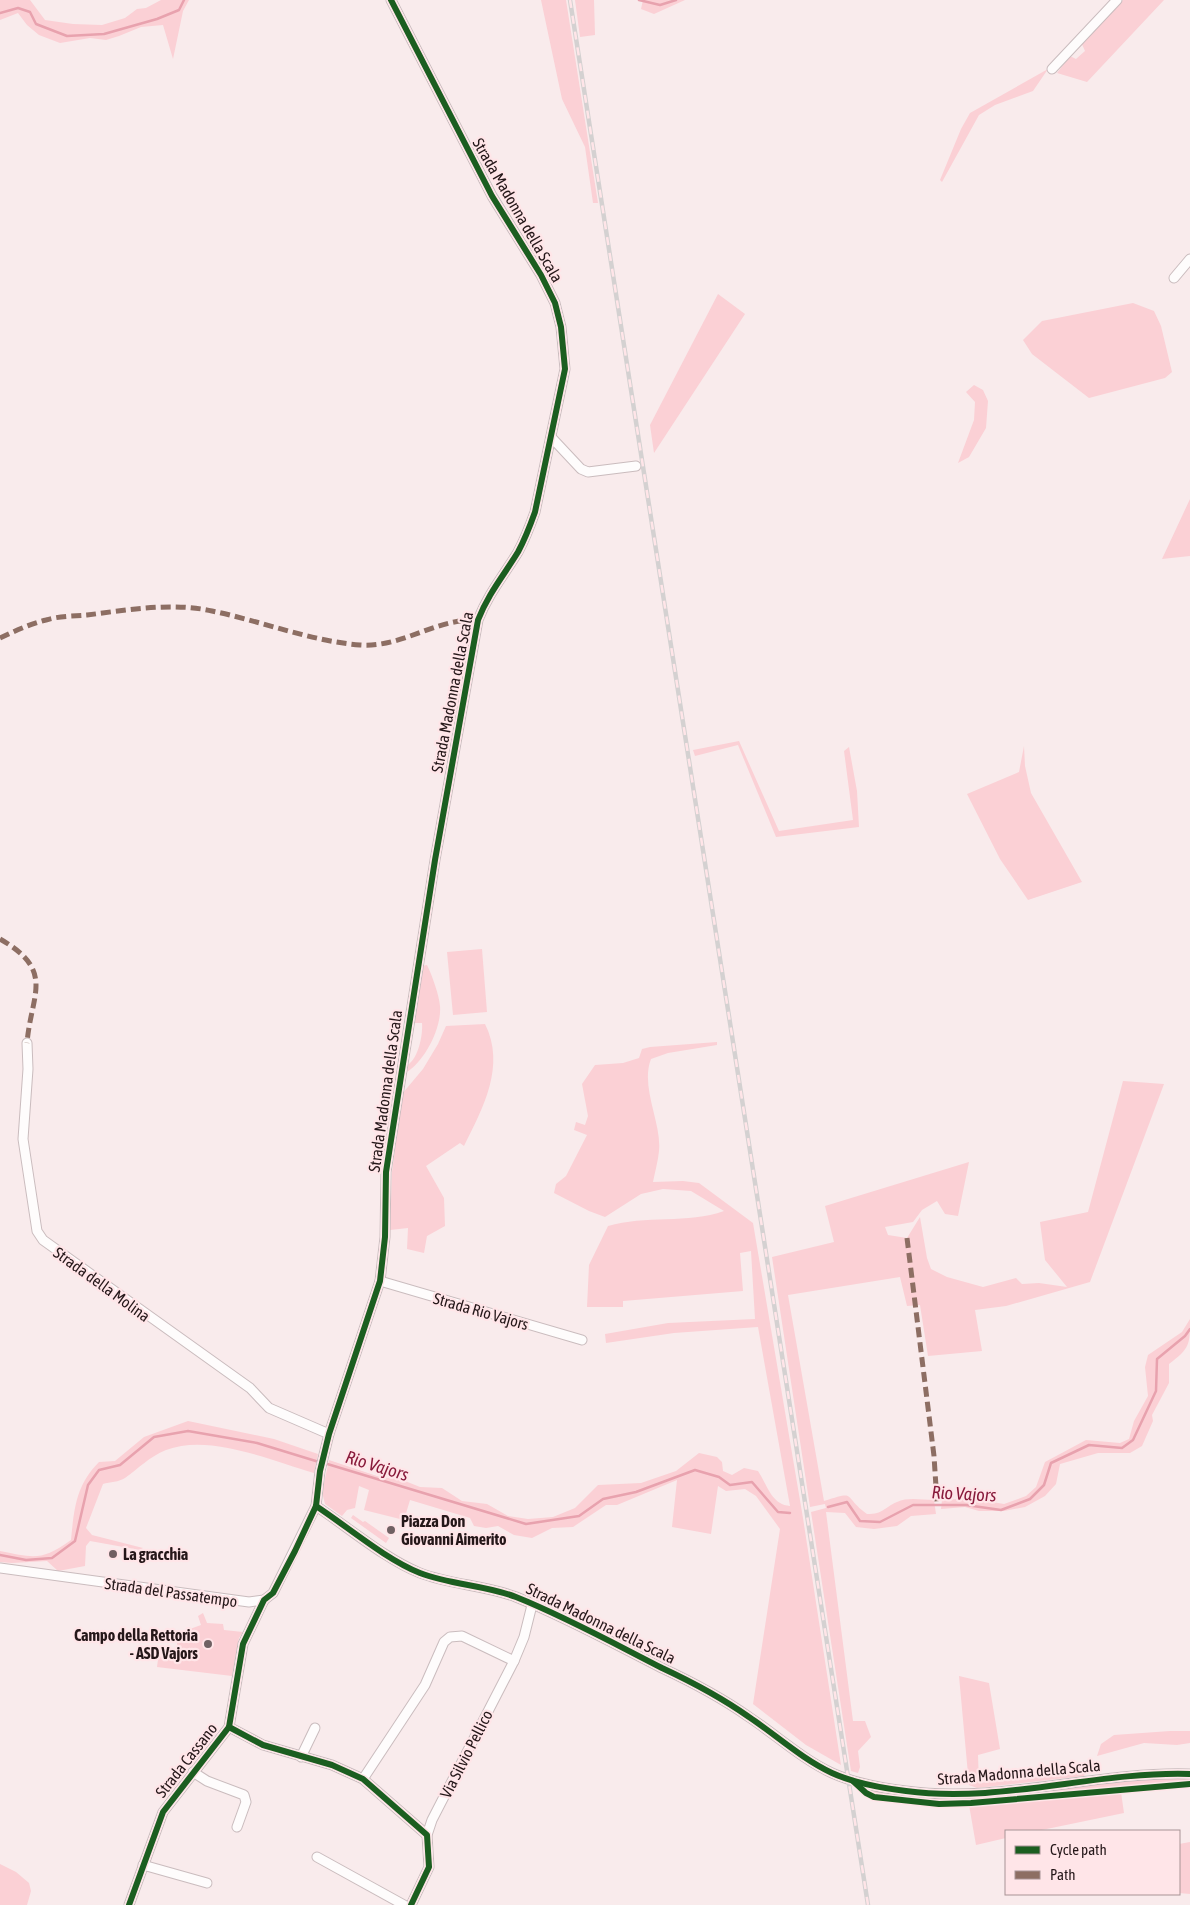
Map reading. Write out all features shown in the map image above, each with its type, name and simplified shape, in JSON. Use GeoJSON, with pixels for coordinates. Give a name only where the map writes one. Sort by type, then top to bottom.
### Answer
{"type":"FeatureCollection","features":[{"type":"Feature","properties":{"kind":"street","name":"Strada Madonna della Scala"},"geometry":{"type":"LineString","coordinates":[[391,0],[492,196],[541,275],[554,303],[561,327],[565,369],[551,437],[528,530],[518,552],[485,601],[478,620],[435,860],[389,1151],[386,1172],[384,1258],[380,1281],[329,1434],[320,1471],[316,1506],[400,1563],[419,1573],[454,1584],[499,1592],[532,1605],[664,1668],[731,1705],[833,1774],[878,1787],[950,1795],[1128,1777],[1190,1774]]}},
{"type":"Feature","properties":{"kind":"street"},"geometry":{"type":"LineString","coordinates":[[1052,69],[1117,0]]}},
{"type":"Feature","properties":{"kind":"street"},"geometry":{"type":"LineString","coordinates":[[1174,278],[1190,259]]}},
{"type":"Feature","properties":{"kind":"street"},"geometry":{"type":"LineString","coordinates":[[551,437],[581,469],[588,472],[636,466]]}},
{"type":"Feature","properties":{"kind":"street","name":"Strada della Molina"},"geometry":{"type":"LineString","coordinates":[[27,1044],[28,1069],[22,1139],[37,1231],[43,1240],[250,1388],[269,1408],[329,1434]]}},
{"type":"Feature","properties":{"kind":"street","name":"Strada Rio Vajors"},"geometry":{"type":"LineString","coordinates":[[380,1281],[582,1340]]}},
{"type":"Feature","properties":{"kind":"street"},"geometry":{"type":"LineString","coordinates":[[264,1600],[273,1593],[316,1506]]}},
{"type":"Feature","properties":{"kind":"street","name":"Strada del Passatempo"},"geometry":{"type":"LineString","coordinates":[[0,1568],[249,1602],[264,1600]]}},
{"type":"Feature","properties":{"kind":"street","name":"Strada Cassano"},"geometry":{"type":"LineString","coordinates":[[129,1905],[163,1812],[229,1727],[243,1644],[264,1600]]}},
{"type":"Feature","properties":{"kind":"street","name":"Via Silvio Pellico"},"geometry":{"type":"LineString","coordinates":[[411,1905],[429,1867],[427,1835],[432,1820],[514,1661],[524,1637],[532,1605]]}},
{"type":"Feature","properties":{"kind":"street"},"geometry":{"type":"LineString","coordinates":[[362,1779],[425,1685],[444,1642],[450,1637],[462,1636],[514,1661]]}},
{"type":"Feature","properties":{"kind":"street"},"geometry":{"type":"LineString","coordinates":[[229,1727],[263,1745],[332,1765],[362,1779],[427,1835]]}},
{"type":"Feature","properties":{"kind":"street"},"geometry":{"type":"LineString","coordinates":[[301,1757],[315,1728]]}},
{"type":"Feature","properties":{"kind":"street"},"geometry":{"type":"LineString","coordinates":[[193,1772],[207,1781],[244,1795],[246,1802],[238,1827]]}},
{"type":"Feature","properties":{"kind":"street"},"geometry":{"type":"LineString","coordinates":[[318,1857],[404,1905]]}},
{"type":"Feature","properties":{"kind":"street"},"geometry":{"type":"LineString","coordinates":[[143,1865],[207,1883]]}},
{"type":"Feature","properties":{"kind":"shaded area"},"geometry":{"type":"Polygon","coordinates":[[[0,0],[30,0],[45,20],[73,24],[102,25],[125,18],[137,9],[146,8],[161,0],[189,0],[183,11],[173,59],[163,25],[141,27],[106,40],[90,38],[60,43],[39,35],[27,25],[18,13],[0,20],[0,0]]]}},
{"type":"Feature","properties":{"kind":"shaded area"},"geometry":{"type":"Polygon","coordinates":[[[541,0],[566,0],[598,203],[593,203],[585,147],[562,99],[541,0]]]}},
{"type":"Feature","properties":{"kind":"shaded area"},"geometry":{"type":"Polygon","coordinates":[[[575,0],[594,0],[595,35],[580,37],[575,0]]]}},
{"type":"Feature","properties":{"kind":"shaded area"},"geometry":{"type":"Polygon","coordinates":[[[643,0],[685,0],[654,14],[641,9],[643,0]]]}},
{"type":"Feature","properties":{"kind":"shaded area"},"geometry":{"type":"Polygon","coordinates":[[[1123,0],[1164,0],[1087,82],[1057,73],[1070,56],[1076,59],[1085,51],[1081,42],[1123,0]]]}},
{"type":"Feature","properties":{"kind":"shaded area"},"geometry":{"type":"Polygon","coordinates":[[[1048,69],[1033,91],[995,105],[979,115],[942,182],[940,180],[961,129],[970,113],[1048,69]]]}},
{"type":"Feature","properties":{"kind":"shaded area"},"geometry":{"type":"Polygon","coordinates":[[[718,294],[745,314],[654,453],[650,425],[718,294]]]}},
{"type":"Feature","properties":{"kind":"shaded area"},"geometry":{"type":"Polygon","coordinates":[[[1133,303],[1154,311],[1161,326],[1172,372],[1165,378],[1089,398],[1032,354],[1023,340],[1042,321],[1133,303]]]}},
{"type":"Feature","properties":{"kind":"shaded area"},"geometry":{"type":"Polygon","coordinates":[[[974,385],[983,390],[988,401],[986,428],[969,457],[958,463],[974,420],[975,402],[966,392],[974,385]]]}},
{"type":"Feature","properties":{"kind":"shaded area"},"geometry":{"type":"Polygon","coordinates":[[[1190,499],[1190,556],[1162,559],[1190,499]]]}},
{"type":"Feature","properties":{"kind":"shaded area"},"geometry":{"type":"Polygon","coordinates":[[[739,741],[779,831],[853,820],[844,751],[849,747],[857,791],[859,827],[776,837],[738,745],[695,756],[693,750],[739,741]]]}},
{"type":"Feature","properties":{"kind":"shaded area"},"geometry":{"type":"Polygon","coordinates":[[[1024,746],[1025,766],[1031,793],[1082,882],[1028,900],[1000,859],[967,794],[1019,772],[1024,746]]]}},
{"type":"Feature","properties":{"kind":"shaded area"},"geometry":{"type":"Polygon","coordinates":[[[482,949],[487,1012],[453,1015],[447,952],[482,949]]]}},
{"type":"Feature","properties":{"kind":"shaded area"},"geometry":{"type":"Polygon","coordinates":[[[427,965],[435,985],[440,1015],[435,1034],[425,1053],[405,1073],[406,1066],[414,1059],[421,1041],[422,1023],[412,1023],[422,966],[427,965]]]}},
{"type":"Feature","properties":{"kind":"shaded area"},"geometry":{"type":"Polygon","coordinates":[[[485,1024],[491,1040],[493,1071],[485,1102],[464,1146],[460,1143],[426,1166],[444,1198],[445,1226],[427,1236],[424,1253],[407,1249],[408,1228],[390,1230],[392,1172],[402,1094],[423,1069],[446,1026],[485,1024]]]}},
{"type":"Feature","properties":{"kind":"shaded area"},"geometry":{"type":"Polygon","coordinates":[[[717,1042],[717,1045],[668,1053],[651,1059],[648,1070],[649,1093],[659,1140],[659,1155],[653,1182],[683,1181],[699,1183],[753,1223],[803,1518],[841,1765],[806,1745],[753,1704],[780,1529],[756,1496],[745,1489],[726,1491],[718,1486],[711,1534],[672,1527],[677,1480],[617,1505],[606,1505],[573,1527],[552,1528],[532,1538],[514,1535],[498,1526],[486,1528],[474,1526],[470,1518],[410,1500],[404,1520],[364,1510],[369,1490],[359,1486],[355,1508],[347,1510],[342,1516],[325,1504],[322,1492],[329,1460],[380,1477],[400,1479],[420,1487],[442,1488],[462,1501],[487,1504],[508,1516],[528,1519],[553,1517],[575,1508],[598,1485],[641,1483],[676,1471],[699,1453],[717,1457],[722,1462],[723,1471],[732,1475],[744,1468],[758,1471],[774,1498],[784,1505],[790,1506],[758,1327],[674,1333],[606,1343],[605,1334],[668,1323],[755,1319],[751,1251],[740,1253],[743,1291],[623,1301],[623,1307],[587,1307],[589,1265],[608,1226],[637,1221],[681,1219],[724,1211],[691,1191],[663,1189],[641,1194],[605,1217],[554,1193],[556,1184],[566,1176],[587,1135],[574,1130],[576,1122],[585,1125],[588,1116],[582,1084],[595,1065],[623,1063],[639,1058],[642,1049],[650,1047],[717,1042]]]}},
{"type":"Feature","properties":{"kind":"shaded area"},"geometry":{"type":"Polygon","coordinates":[[[1123,1081],[1164,1084],[1090,1282],[1006,1306],[975,1310],[982,1351],[928,1356],[920,1305],[907,1306],[900,1277],[788,1295],[824,1501],[846,1496],[867,1514],[873,1514],[901,1500],[934,1500],[936,1514],[911,1516],[897,1526],[874,1529],[856,1527],[845,1513],[826,1512],[853,1721],[865,1721],[871,1737],[858,1751],[860,1767],[858,1773],[851,1771],[811,1512],[826,1508],[825,1504],[810,1507],[772,1257],[834,1242],[825,1206],[969,1162],[958,1216],[945,1214],[937,1201],[922,1210],[913,1222],[885,1227],[888,1235],[907,1238],[920,1217],[927,1258],[931,1269],[947,1277],[983,1287],[1016,1278],[1022,1284],[1039,1283],[1067,1287],[1045,1260],[1040,1222],[1088,1212],[1123,1081]]]}},
{"type":"Feature","properties":{"kind":"shaded area"},"geometry":{"type":"Polygon","coordinates":[[[1190,1319],[1189,1340],[1185,1350],[1169,1364],[1169,1383],[1152,1415],[1153,1421],[1142,1446],[1130,1453],[1098,1453],[1060,1464],[1056,1484],[1045,1496],[1025,1507],[1004,1511],[979,1511],[965,1507],[941,1509],[942,1500],[969,1498],[1004,1504],[1026,1496],[1036,1487],[1045,1462],[1086,1440],[1120,1443],[1129,1439],[1134,1421],[1148,1396],[1145,1367],[1148,1355],[1182,1332],[1190,1319]]]}},
{"type":"Feature","properties":{"kind":"shaded area"},"geometry":{"type":"Polygon","coordinates":[[[188,1421],[274,1439],[318,1454],[314,1473],[260,1456],[221,1447],[183,1446],[166,1450],[149,1459],[123,1479],[103,1484],[86,1528],[92,1535],[143,1548],[140,1550],[90,1541],[86,1546],[85,1566],[58,1571],[47,1561],[0,1562],[0,1551],[30,1556],[45,1555],[71,1540],[73,1518],[81,1489],[91,1471],[99,1462],[115,1461],[144,1437],[188,1421]]]}},
{"type":"Feature","properties":{"kind":"shaded area"},"geometry":{"type":"Polygon","coordinates":[[[353,1515],[389,1538],[386,1543],[351,1518],[353,1515]]]}},
{"type":"Feature","properties":{"kind":"shaded area","name":"Campo della Rettoria - ASD Vajors"},"geometry":{"type":"Polygon","coordinates":[[[203,1613],[207,1623],[223,1624],[224,1630],[243,1632],[239,1638],[232,1676],[157,1667],[159,1652],[178,1647],[176,1640],[181,1638],[179,1633],[201,1625],[198,1616],[203,1613]]]}},
{"type":"Feature","properties":{"kind":"shaded area"},"geometry":{"type":"Polygon","coordinates":[[[959,1676],[989,1683],[1000,1749],[978,1755],[979,1783],[1059,1775],[1087,1769],[1084,1776],[977,1788],[969,1785],[959,1676]]]}},
{"type":"Feature","properties":{"kind":"shaded area"},"geometry":{"type":"Polygon","coordinates":[[[1190,1731],[1190,1743],[1177,1745],[1144,1743],[1097,1756],[1101,1744],[1114,1735],[1190,1731]]]}},
{"type":"Feature","properties":{"kind":"shaded area"},"geometry":{"type":"Polygon","coordinates":[[[1190,1777],[1190,1782],[967,1801],[921,1801],[886,1797],[866,1788],[935,1797],[1143,1778],[1190,1777]]]}},
{"type":"Feature","properties":{"kind":"shaded area"},"geometry":{"type":"Polygon","coordinates":[[[1121,1792],[1124,1813],[1042,1830],[1005,1830],[1005,1838],[976,1845],[969,1805],[1121,1792]]]}},
{"type":"Feature","properties":{"kind":"shaded area"},"geometry":{"type":"Polygon","coordinates":[[[1190,1842],[1190,1894],[1180,1893],[1180,1844],[1190,1842]]]}},
{"type":"Feature","properties":{"kind":"shaded area"},"geometry":{"type":"Polygon","coordinates":[[[0,1864],[16,1872],[29,1883],[31,1891],[27,1905],[0,1905],[0,1864]]]}},
{"type":"Feature","properties":{"kind":"waterway"},"geometry":{"type":"LineString","coordinates":[[0,13],[18,8],[30,12],[36,24],[67,36],[104,34],[157,19],[179,10],[184,0]]}},
{"type":"Feature","properties":{"kind":"waterway"},"geometry":{"type":"LineString","coordinates":[[639,0],[660,5],[676,0]]}},
{"type":"Feature","properties":{"kind":"waterway","name":"Rio Vajors"},"geometry":{"type":"LineString","coordinates":[[828,1507],[847,1502],[860,1521],[880,1522],[913,1505],[966,1505],[1001,1510],[1030,1499],[1044,1485],[1051,1463],[1089,1445],[1122,1448],[1133,1440],[1156,1391],[1157,1359],[1185,1336],[1190,1329]]}},
{"type":"Feature","properties":{"kind":"waterway","name":"Rio Vajors"},"geometry":{"type":"LineString","coordinates":[[0,1555],[26,1560],[52,1558],[75,1541],[88,1485],[99,1470],[120,1465],[154,1437],[188,1431],[257,1443],[319,1462]]}},
{"type":"Feature","properties":{"kind":"waterway","name":"Rio Vajors"},"geometry":{"type":"LineString","coordinates":[[324,1463],[526,1524],[579,1516],[603,1499],[636,1492],[695,1470],[719,1477],[730,1485],[752,1482],[778,1512],[790,1513]]}},
{"type":"Feature","properties":{"kind":"railway"},"geometry":{"type":"LineString","coordinates":[[570,0],[868,1905]]}},
{"type":"Feature","properties":{"kind":"marked path"},"geometry":{"type":"LineString","coordinates":[[0,638],[28,626],[66,616],[165,607],[197,608],[304,635],[360,645],[390,642],[448,623],[478,620]]}},
{"type":"Feature","properties":{"kind":"marked path"},"geometry":{"type":"LineString","coordinates":[[0,939],[17,951],[28,962],[34,973],[35,997],[27,1043]]}},
{"type":"Feature","properties":{"kind":"marked path"},"geometry":{"type":"LineString","coordinates":[[907,1238],[934,1456],[937,1502]]}},
{"type":"Feature","properties":{"kind":"cycle path"},"geometry":{"type":"LineString","coordinates":[[129,1905],[163,1812],[229,1727],[243,1644],[264,1600],[273,1593],[316,1506],[320,1471],[329,1434],[380,1281],[385,1237],[386,1172],[435,860],[478,620],[491,593],[518,552],[535,512],[565,369],[561,327],[555,303],[541,275],[492,196],[391,0]]}},
{"type":"Feature","properties":{"kind":"cycle path"},"geometry":{"type":"LineString","coordinates":[[316,1506],[393,1560],[407,1567],[432,1577],[516,1597],[572,1622],[684,1679],[739,1710],[810,1761],[849,1780],[877,1787],[941,1794],[1012,1791],[1154,1774],[1190,1774]]}},
{"type":"Feature","properties":{"kind":"cycle path"},"geometry":{"type":"LineString","coordinates":[[229,1727],[263,1745],[332,1765],[363,1779],[427,1835],[429,1867],[411,1905]]}},
{"type":"Feature","properties":{"kind":"cycle path"},"geometry":{"type":"LineString","coordinates":[[853,1781],[866,1793],[874,1797],[939,1804],[971,1803],[1190,1784]]}},
{"type":"Feature","properties":{"kind":"place","name":"Piazza Don Giovanni Aimerito"},"geometry":{"type":"Point","coordinates":[391,1530]}},
{"type":"Feature","properties":{"kind":"place","name":"La gracchia"},"geometry":{"type":"Point","coordinates":[113,1554]}},
{"type":"Feature","properties":{"kind":"place","name":"Campo della Rettoria - ASD Vajors"},"geometry":{"type":"Point","coordinates":[208,1644]}}]}
